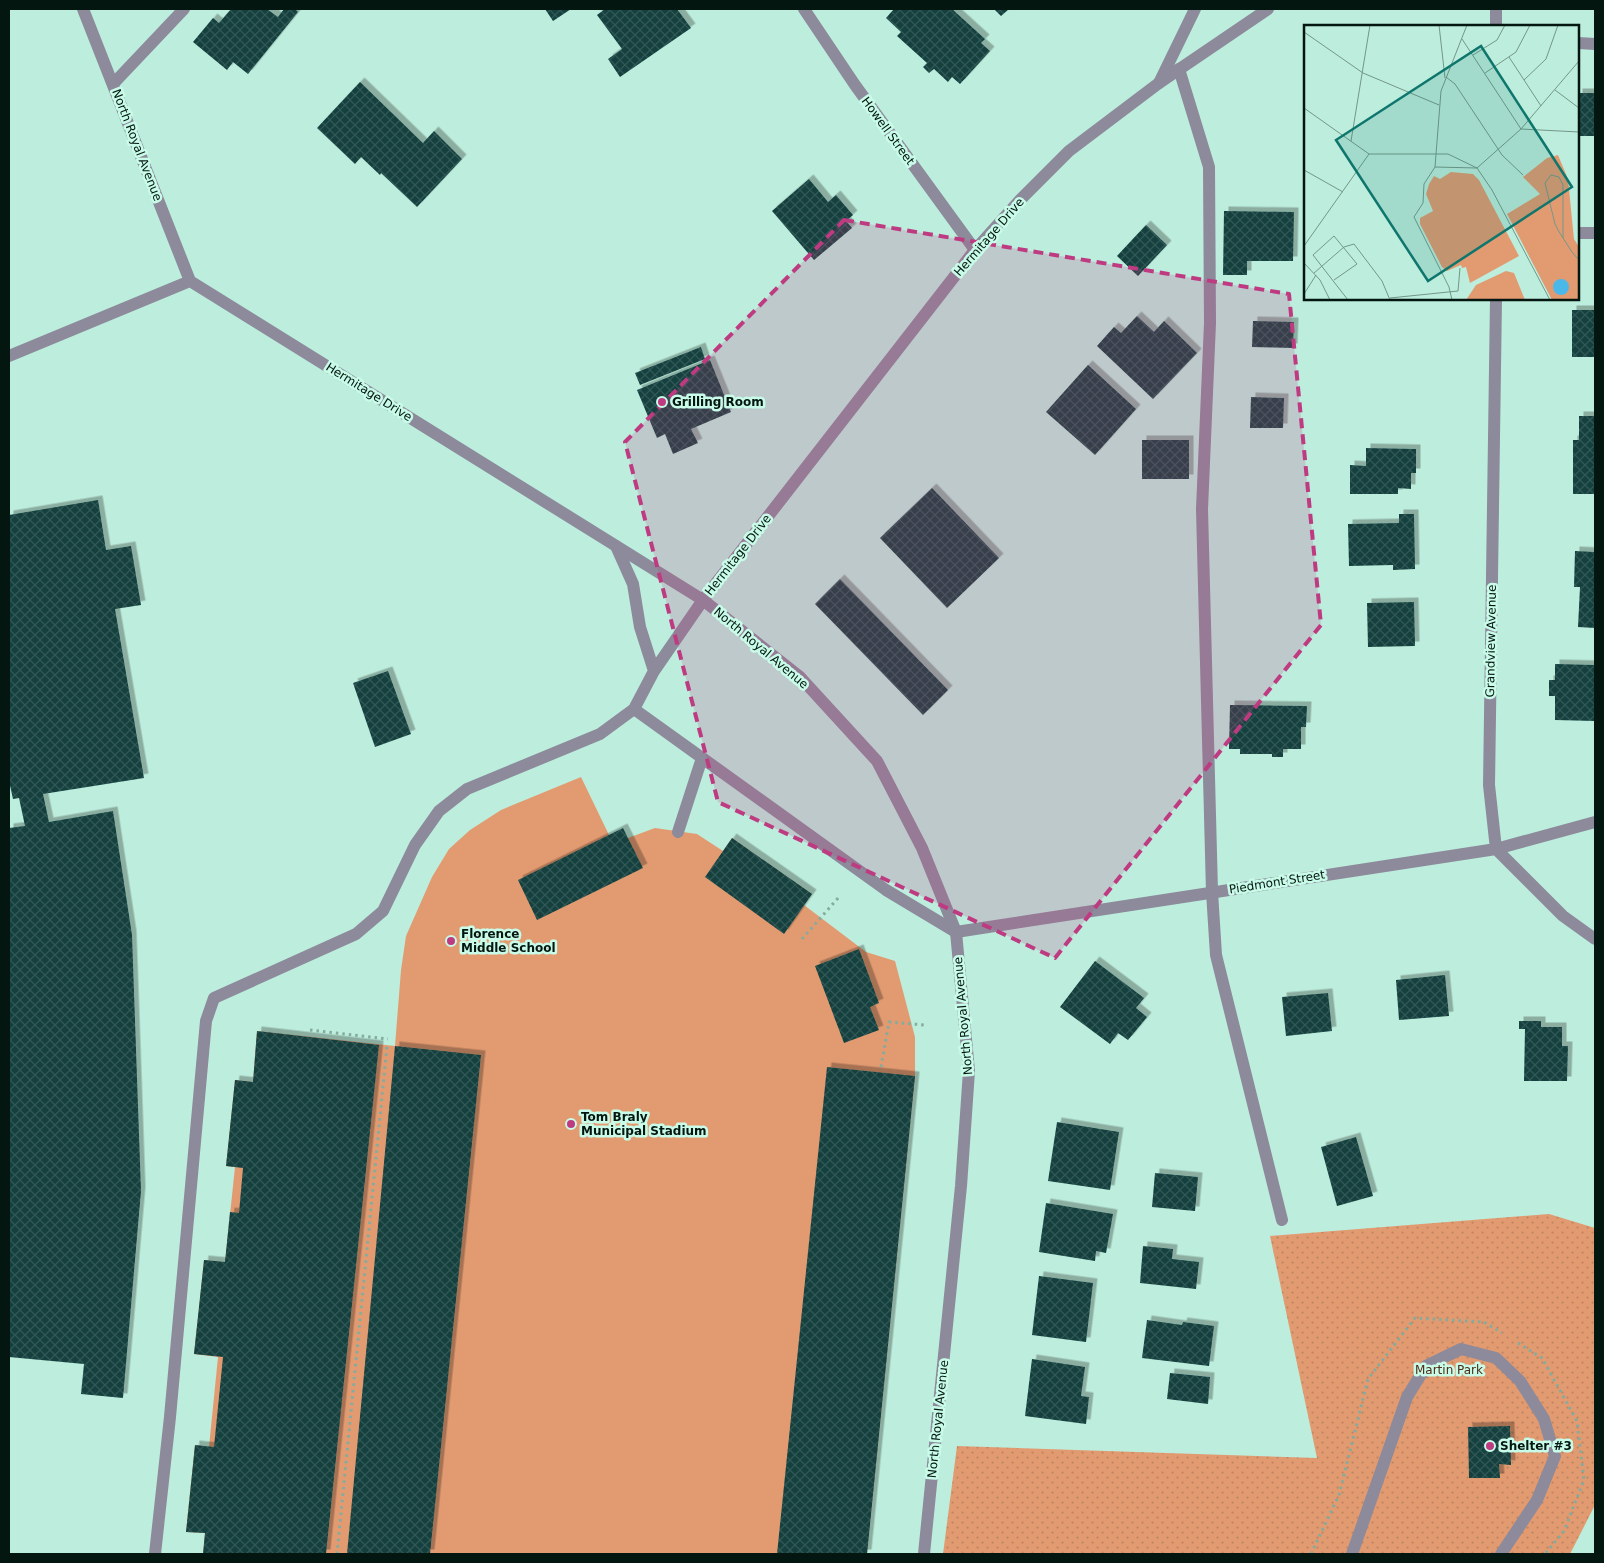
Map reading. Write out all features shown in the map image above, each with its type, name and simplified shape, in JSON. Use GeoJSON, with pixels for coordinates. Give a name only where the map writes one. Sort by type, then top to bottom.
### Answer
{"type":"FeatureCollection","features":[{"type":"Feature","properties":{"kind":"street","name":"North Royal Avenue"},"geometry":{"type":"LineString","coordinates":[[83,9],[190,281]]}},
{"type":"Feature","properties":{"kind":"street"},"geometry":{"type":"LineString","coordinates":[[113,84],[184,9]]}},
{"type":"Feature","properties":{"kind":"street","name":"Howell Street"},"geometry":{"type":"LineString","coordinates":[[804,9],[855,85],[975,250]]}},
{"type":"Feature","properties":{"kind":"street"},"geometry":{"type":"LineString","coordinates":[[1159,83],[1195,9]]}},
{"type":"Feature","properties":{"kind":"street","name":"Hermitage Drive"},"geometry":{"type":"LineString","coordinates":[[190,281],[703,600],[975,250],[1020,200],[1069,151],[1159,83],[1268,9]]}},
{"type":"Feature","properties":{"kind":"street"},"geometry":{"type":"LineString","coordinates":[[1496,9],[1496,25]]}},
{"type":"Feature","properties":{"kind":"street"},"geometry":{"type":"LineString","coordinates":[[1579,43],[1595,44]]}},
{"type":"Feature","properties":{"kind":"street"},"geometry":{"type":"LineString","coordinates":[[1179,69],[1209,167],[1210,323],[1202,508],[1212,892],[1216,955],[1282,1220]]}},
{"type":"Feature","properties":{"kind":"street"},"geometry":{"type":"LineString","coordinates":[[1579,233],[1595,233]]}},
{"type":"Feature","properties":{"kind":"street"},"geometry":{"type":"LineString","coordinates":[[9,356],[190,281]]}},
{"type":"Feature","properties":{"kind":"street","name":"Grandview Avenue"},"geometry":{"type":"LineString","coordinates":[[1496,300],[1489,785],[1496,849]]}},
{"type":"Feature","properties":{"kind":"street"},"geometry":{"type":"LineString","coordinates":[[616,546],[633,584],[640,627],[654,671]]}},
{"type":"Feature","properties":{"kind":"street","name":"North Royal Avenue"},"geometry":{"type":"LineString","coordinates":[[703,600],[800,677],[877,761],[922,848],[956,932],[969,1071],[962,1186],[924,1554]]}},
{"type":"Feature","properties":{"kind":"street"},"geometry":{"type":"LineString","coordinates":[[155,1554],[170,1417],[206,1021],[214,998],[356,934],[383,912],[415,845],[438,811],[466,789],[600,734],[634,709],[654,671],[703,600]]}},
{"type":"Feature","properties":{"kind":"street"},"geometry":{"type":"LineString","coordinates":[[634,709],[886,890],[956,932]]}},
{"type":"Feature","properties":{"kind":"street"},"geometry":{"type":"LineString","coordinates":[[678,832],[702,758]]}},
{"type":"Feature","properties":{"kind":"street","name":"Piedmont Street"},"geometry":{"type":"LineString","coordinates":[[956,932],[1496,849],[1595,822]]}},
{"type":"Feature","properties":{"kind":"street"},"geometry":{"type":"LineString","coordinates":[[1496,849],[1563,916],[1595,939]]}},
{"type":"Feature","properties":{"kind":"street"},"geometry":{"type":"LineString","coordinates":[[1352,1554],[1407,1397],[1426,1366],[1460,1349],[1496,1358],[1520,1381],[1544,1419],[1555,1456],[1537,1500],[1500,1554]]}},
{"type":"Feature","properties":{"kind":"path"},"geometry":{"type":"LineString","coordinates":[[802,940],[839,897]]}},
{"type":"Feature","properties":{"kind":"path"},"geometry":{"type":"LineString","coordinates":[[881,1067],[889,1022],[925,1025]]}},
{"type":"Feature","properties":{"kind":"path"},"geometry":{"type":"LineString","coordinates":[[310,1030],[388,1039]]}},
{"type":"Feature","properties":{"kind":"path"},"geometry":{"type":"LineString","coordinates":[[337,1554],[387,1046]]}},
{"type":"Feature","properties":{"kind":"path"},"geometry":{"type":"LineString","coordinates":[[1311,1554],[1339,1495],[1368,1379],[1415,1318],[1484,1322],[1508,1337]]}},
{"type":"Feature","properties":{"kind":"path"},"geometry":{"type":"LineString","coordinates":[[1517,1342],[1542,1358],[1577,1421],[1584,1480],[1564,1531],[1545,1554]]}},
{"type":"Feature","properties":{"kind":"highlighted area"},"geometry":{"type":"Polygon","coordinates":[[[844,220],[1289,294],[1321,625],[1055,958],[718,802],[625,442],[844,220]]]}},
{"type":"Feature","properties":{"kind":"green space","name":"Tom Braly Municipal Stadium"},"geometry":{"type":"Polygon","coordinates":[[[581,777],[609,835],[628,838],[655,828],[697,834],[723,851],[732,838],[812,894],[804,905],[866,952],[895,961],[915,1037],[915,1076],[867,1554],[203,1554],[205,1533],[186,1532],[195,1445],[209,1447],[218,1357],[194,1354],[204,1260],[225,1262],[235,1167],[226,1166],[235,1080],[253,1082],[257,1031],[395,1046],[401,970],[406,936],[432,877],[449,849],[470,830],[501,810],[581,777]]]}},
{"type":"Feature","properties":{"kind":"green space","name":"Martin Park"},"geometry":{"type":"Polygon","coordinates":[[[1549,1214],[1595,1228],[1595,1505],[1570,1554],[943,1554],[957,1446],[1317,1458],[1270,1236],[1549,1214]]]}},
{"type":"Feature","properties":{"kind":"building"},"geometry":{"type":"Polygon","coordinates":[[[231,9],[267,9],[278,17],[284,9],[295,9],[298,12],[248,74],[233,62],[227,70],[193,42],[213,18],[219,23],[231,9]]]}},
{"type":"Feature","properties":{"kind":"building"},"geometry":{"type":"Polygon","coordinates":[[[545,9],[571,9],[553,21],[545,9]]]}},
{"type":"Feature","properties":{"kind":"building"},"geometry":{"type":"Polygon","coordinates":[[[605,9],[677,9],[691,28],[620,77],[608,59],[622,49],[597,15],[605,9]]]}},
{"type":"Feature","properties":{"kind":"building"},"geometry":{"type":"Polygon","coordinates":[[[894,9],[952,9],[985,39],[981,43],[990,51],[960,84],[952,77],[948,82],[934,69],[929,73],[923,67],[927,63],[897,36],[901,32],[886,18],[894,9]]]}},
{"type":"Feature","properties":{"kind":"building"},"geometry":{"type":"Polygon","coordinates":[[[994,9],[1009,9],[1001,16],[994,9]]]}},
{"type":"Feature","properties":{"kind":"building"},"geometry":{"type":"Polygon","coordinates":[[[360,82],[423,143],[434,131],[462,159],[417,207],[361,157],[355,164],[317,128],[360,82]]]}},
{"type":"Feature","properties":{"kind":"building"},"geometry":{"type":"Polygon","coordinates":[[[1579,93],[1595,93],[1595,136],[1579,136],[1579,93]]]}},
{"type":"Feature","properties":{"kind":"building"},"geometry":{"type":"Polygon","coordinates":[[[809,179],[828,202],[836,195],[853,215],[846,221],[852,228],[814,260],[772,211],[809,179]]]}},
{"type":"Feature","properties":{"kind":"building"},"geometry":{"type":"Polygon","coordinates":[[[1224,211],[1294,212],[1293,261],[1247,261],[1247,275],[1223,275],[1224,211]]]}},
{"type":"Feature","properties":{"kind":"building"},"geometry":{"type":"Polygon","coordinates":[[[1146,225],[1167,245],[1138,276],[1117,256],[1146,225]]]}},
{"type":"Feature","properties":{"kind":"building"},"geometry":{"type":"Polygon","coordinates":[[[1572,310],[1595,310],[1595,357],[1572,357],[1572,310]]]}},
{"type":"Feature","properties":{"kind":"building"},"geometry":{"type":"Polygon","coordinates":[[[1137,316],[1154,332],[1164,321],[1197,353],[1153,399],[1097,346],[1114,327],[1121,333],[1137,316]]]}},
{"type":"Feature","properties":{"kind":"building"},"geometry":{"type":"Polygon","coordinates":[[[1253,321],[1294,322],[1293,348],[1252,347],[1253,321]]]}},
{"type":"Feature","properties":{"kind":"building"},"geometry":{"type":"Polygon","coordinates":[[[701,347],[705,359],[640,385],[635,373],[701,347]]]}},
{"type":"Feature","properties":{"kind":"building"},"geometry":{"type":"Polygon","coordinates":[[[710,360],[731,412],[691,429],[698,443],[673,454],[665,434],[657,438],[637,390],[710,360]]]}},
{"type":"Feature","properties":{"kind":"building"},"geometry":{"type":"Polygon","coordinates":[[[1088,365],[1136,409],[1095,455],[1046,412],[1088,365]]]}},
{"type":"Feature","properties":{"kind":"building"},"geometry":{"type":"Polygon","coordinates":[[[1251,397],[1284,398],[1283,428],[1250,428],[1251,397]]]}},
{"type":"Feature","properties":{"kind":"building"},"geometry":{"type":"Polygon","coordinates":[[[1579,416],[1595,416],[1595,494],[1573,494],[1573,440],[1579,440],[1579,416]]]}},
{"type":"Feature","properties":{"kind":"building"},"geometry":{"type":"Polygon","coordinates":[[[1142,440],[1189,440],[1189,479],[1142,479],[1142,440]]]}},
{"type":"Feature","properties":{"kind":"building"},"geometry":{"type":"Polygon","coordinates":[[[1366,448],[1416,449],[1416,473],[1411,473],[1411,489],[1398,488],[1398,494],[1350,494],[1350,465],[1366,466],[1366,448]]]}},
{"type":"Feature","properties":{"kind":"building"},"geometry":{"type":"Polygon","coordinates":[[[932,488],[999,558],[947,608],[880,538],[932,488]]]}},
{"type":"Feature","properties":{"kind":"building"},"geometry":{"type":"Polygon","coordinates":[[[98,500],[106,550],[131,546],[141,605],[115,609],[144,778],[43,794],[49,822],[113,811],[132,935],[141,1191],[123,1398],[81,1394],[84,1364],[9,1357],[9,828],[25,826],[19,798],[13,799],[9,781],[9,515],[98,500]]]}},
{"type":"Feature","properties":{"kind":"building"},"geometry":{"type":"Polygon","coordinates":[[[1399,514],[1414,514],[1415,569],[1393,570],[1393,565],[1349,566],[1348,524],[1399,523],[1399,514]]]}},
{"type":"Feature","properties":{"kind":"building"},"geometry":{"type":"Polygon","coordinates":[[[1575,551],[1595,552],[1595,628],[1578,627],[1580,587],[1574,587],[1575,551]]]}},
{"type":"Feature","properties":{"kind":"building"},"geometry":{"type":"Polygon","coordinates":[[[840,579],[948,690],[923,715],[815,604],[840,579]]]}},
{"type":"Feature","properties":{"kind":"building"},"geometry":{"type":"Polygon","coordinates":[[[1414,602],[1415,646],[1368,647],[1367,603],[1414,602]]]}},
{"type":"Feature","properties":{"kind":"building"},"geometry":{"type":"Polygon","coordinates":[[[1555,664],[1595,665],[1595,721],[1555,720],[1555,696],[1549,696],[1549,680],[1555,680],[1555,664]]]}},
{"type":"Feature","properties":{"kind":"building"},"geometry":{"type":"Polygon","coordinates":[[[388,671],[411,734],[375,747],[353,683],[388,671]]]}},
{"type":"Feature","properties":{"kind":"building"},"geometry":{"type":"Polygon","coordinates":[[[1230,705],[1307,706],[1306,727],[1301,727],[1301,749],[1283,749],[1283,757],[1272,757],[1272,754],[1240,754],[1240,749],[1229,749],[1230,705]]]}},
{"type":"Feature","properties":{"kind":"building"},"geometry":{"type":"Polygon","coordinates":[[[623,828],[643,868],[537,920],[518,880],[623,828]]]}},
{"type":"Feature","properties":{"kind":"building"},"geometry":{"type":"Polygon","coordinates":[[[732,838],[812,894],[784,934],[705,877],[732,838]]]}},
{"type":"Feature","properties":{"kind":"building"},"geometry":{"type":"Polygon","coordinates":[[[859,949],[879,1003],[870,1007],[879,1030],[844,1043],[815,966],[859,949]]]}},
{"type":"Feature","properties":{"kind":"building"},"geometry":{"type":"Polygon","coordinates":[[[1095,961],[1144,998],[1136,1008],[1147,1017],[1128,1040],[1118,1033],[1110,1044],[1060,1007],[1095,961]]]}},
{"type":"Feature","properties":{"kind":"building"},"geometry":{"type":"Polygon","coordinates":[[[1445,975],[1449,1016],[1399,1020],[1396,980],[1445,975]]]}},
{"type":"Feature","properties":{"kind":"building"},"geometry":{"type":"Polygon","coordinates":[[[1328,993],[1332,1031],[1286,1036],[1282,997],[1328,993]]]}},
{"type":"Feature","properties":{"kind":"building"},"geometry":{"type":"Polygon","coordinates":[[[1519,1021],[1541,1021],[1541,1027],[1562,1027],[1562,1046],[1568,1046],[1567,1081],[1524,1081],[1525,1029],[1519,1029],[1519,1021]]]}},
{"type":"Feature","properties":{"kind":"building"},"geometry":{"type":"Polygon","coordinates":[[[257,1031],[379,1045],[326,1554],[203,1554],[205,1533],[186,1532],[195,1445],[214,1447],[223,1357],[194,1354],[204,1260],[225,1262],[230,1212],[239,1213],[243,1168],[226,1166],[235,1080],[253,1082],[257,1031]]]}},
{"type":"Feature","properties":{"kind":"building"},"geometry":{"type":"Polygon","coordinates":[[[395,1046],[481,1055],[430,1554],[347,1554],[395,1046]]]}},
{"type":"Feature","properties":{"kind":"building"},"geometry":{"type":"Polygon","coordinates":[[[827,1067],[915,1076],[867,1554],[777,1554],[827,1067]]]}},
{"type":"Feature","properties":{"kind":"building"},"geometry":{"type":"Polygon","coordinates":[[[1057,1122],[1119,1132],[1110,1190],[1048,1181],[1057,1122]]]}},
{"type":"Feature","properties":{"kind":"building"},"geometry":{"type":"Polygon","coordinates":[[[1356,1137],[1373,1196],[1337,1206],[1321,1147],[1356,1137]]]}},
{"type":"Feature","properties":{"kind":"building"},"geometry":{"type":"Polygon","coordinates":[[[1155,1173],[1198,1177],[1195,1211],[1152,1207],[1155,1173]]]}},
{"type":"Feature","properties":{"kind":"building"},"geometry":{"type":"Polygon","coordinates":[[[1046,1203],[1113,1214],[1106,1253],[1096,1251],[1095,1261],[1039,1252],[1046,1203]]]}},
{"type":"Feature","properties":{"kind":"building"},"geometry":{"type":"Polygon","coordinates":[[[1143,1246],[1173,1249],[1172,1259],[1199,1262],[1196,1289],[1140,1283],[1143,1246]]]}},
{"type":"Feature","properties":{"kind":"building"},"geometry":{"type":"Polygon","coordinates":[[[1039,1276],[1093,1283],[1086,1342],[1032,1335],[1039,1276]]]}},
{"type":"Feature","properties":{"kind":"building"},"geometry":{"type":"Polygon","coordinates":[[[1147,1320],[1182,1325],[1183,1322],[1214,1326],[1209,1366],[1142,1358],[1147,1320]]]}},
{"type":"Feature","properties":{"kind":"building"},"geometry":{"type":"Polygon","coordinates":[[[1032,1359],[1085,1367],[1081,1396],[1089,1397],[1086,1424],[1025,1416],[1032,1359]]]}},
{"type":"Feature","properties":{"kind":"building"},"geometry":{"type":"Polygon","coordinates":[[[1170,1373],[1210,1377],[1208,1404],[1167,1399],[1170,1373]]]}},
{"type":"Feature","properties":{"kind":"building","name":"Shelter #3"},"geometry":{"type":"Polygon","coordinates":[[[1510,1426],[1511,1465],[1499,1464],[1500,1478],[1469,1478],[1468,1427],[1510,1426]]]}},
{"type":"Feature","properties":{"kind":"place","name":"Grilling Room"},"geometry":{"type":"Point","coordinates":[662,402]}},
{"type":"Feature","properties":{"kind":"place","name":"Florence Middle School"},"geometry":{"type":"Point","coordinates":[451,941]}},
{"type":"Feature","properties":{"kind":"place","name":"Tom Braly Municipal Stadium"},"geometry":{"type":"Point","coordinates":[571,1124]}},
{"type":"Feature","properties":{"kind":"place","name":"Shelter #3"},"geometry":{"type":"Point","coordinates":[1490,1446]}}]}
